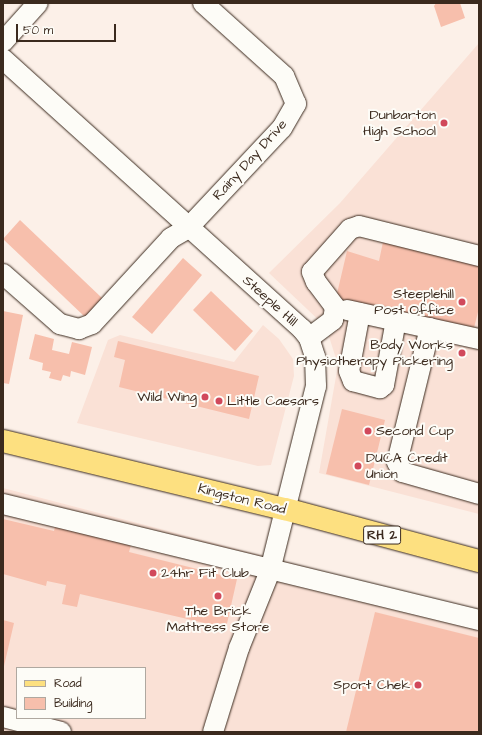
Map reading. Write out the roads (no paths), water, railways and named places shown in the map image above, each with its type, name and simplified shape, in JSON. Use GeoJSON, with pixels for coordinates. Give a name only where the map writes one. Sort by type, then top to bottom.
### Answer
{"type":"FeatureCollection","features":[{"type":"Feature","properties":{"kind":"main road","name":"Kingston Road"},"geometry":{"type":"LineString","coordinates":[[3,441],[285,510],[479,561]]}},
{"type":"Feature","properties":{"kind":"street"},"geometry":{"type":"LineString","coordinates":[[3,42],[38,3]]}},
{"type":"Feature","properties":{"kind":"street","name":"Rainy Day Drive"},"geometry":{"type":"LineString","coordinates":[[188,228],[282,128],[296,104],[284,76],[203,3]]}},
{"type":"Feature","properties":{"kind":"street","name":"Steeple Hill"},"geometry":{"type":"LineString","coordinates":[[3,59],[309,338],[315,357],[316,386],[270,571],[239,648],[214,732]]}},
{"type":"Feature","properties":{"kind":"street"},"geometry":{"type":"LineString","coordinates":[[479,256],[359,226],[350,229],[312,272],[316,282],[335,307],[479,339]]}},
{"type":"Feature","properties":{"kind":"street"},"geometry":{"type":"LineString","coordinates":[[3,274],[60,324],[79,329],[92,324],[171,238],[188,228]]}},
{"type":"Feature","properties":{"kind":"street"},"geometry":{"type":"LineString","coordinates":[[309,338],[333,320],[335,307]]}},
{"type":"Feature","properties":{"kind":"street"},"geometry":{"type":"LineString","coordinates":[[360,312],[349,371],[354,381],[380,388],[384,385],[396,320]]}},
{"type":"Feature","properties":{"kind":"street"},"geometry":{"type":"LineString","coordinates":[[430,328],[397,462],[402,472],[479,494]]}},
{"type":"Feature","properties":{"kind":"street"},"geometry":{"type":"LineString","coordinates":[[3,504],[270,571],[479,620]]}},
{"type":"Feature","properties":{"kind":"street"},"geometry":{"type":"LineString","coordinates":[[3,717],[61,732]]}},
{"type":"Feature","properties":{"kind":"place","name":"Dunbarton High School"},"geometry":{"type":"Point","coordinates":[444,123]}},
{"type":"Feature","properties":{"kind":"place","name":"Steeplehill Post Office"},"geometry":{"type":"Point","coordinates":[462,302]}},
{"type":"Feature","properties":{"kind":"place","name":"Body Works Physiotherapy Pickering"},"geometry":{"type":"Point","coordinates":[462,353]}},
{"type":"Feature","properties":{"kind":"place","name":"Wild Wing"},"geometry":{"type":"Point","coordinates":[205,397]}},
{"type":"Feature","properties":{"kind":"place","name":"Little Caesars"},"geometry":{"type":"Point","coordinates":[219,401]}},
{"type":"Feature","properties":{"kind":"place","name":"Second Cup"},"geometry":{"type":"Point","coordinates":[368,431]}},
{"type":"Feature","properties":{"kind":"place","name":"DUCA Credit Union"},"geometry":{"type":"Point","coordinates":[358,466]}},
{"type":"Feature","properties":{"kind":"place","name":"24hr Fit Club"},"geometry":{"type":"Point","coordinates":[153,573]}},
{"type":"Feature","properties":{"kind":"place","name":"The Brick Mattress Store"},"geometry":{"type":"Point","coordinates":[218,596]}},
{"type":"Feature","properties":{"kind":"place","name":"Sport Chek"},"geometry":{"type":"Point","coordinates":[418,685]}}]}
